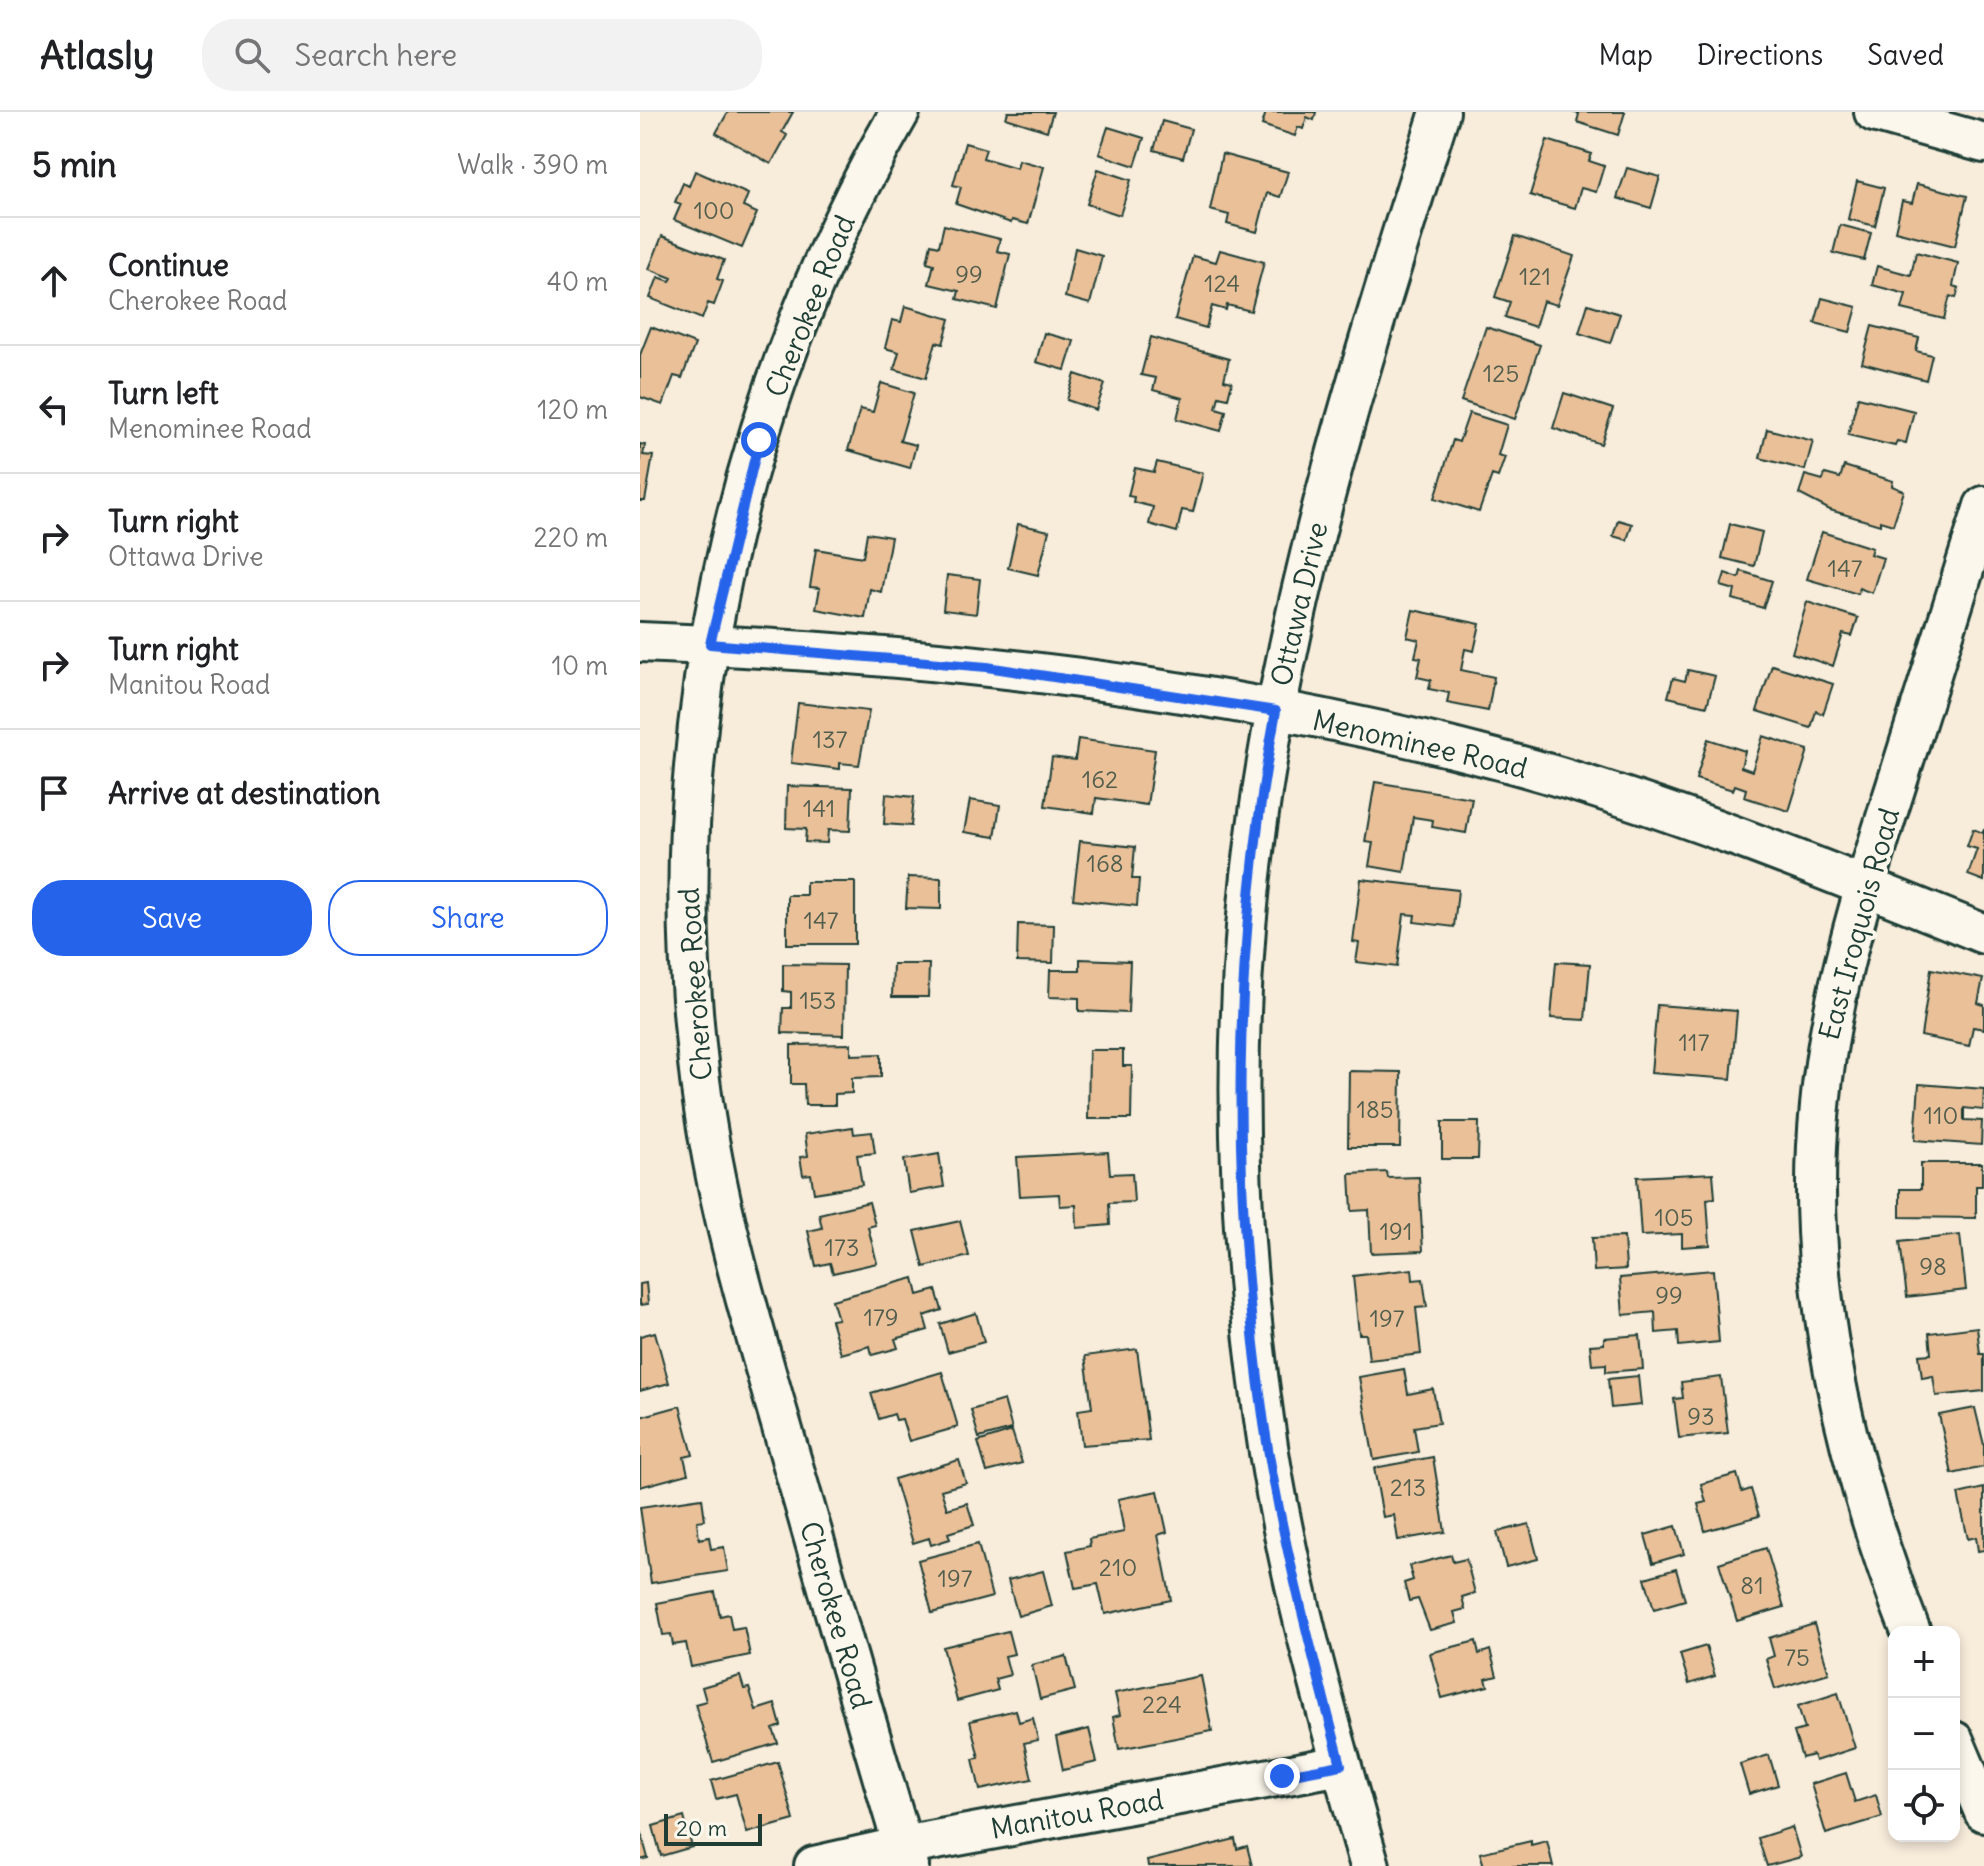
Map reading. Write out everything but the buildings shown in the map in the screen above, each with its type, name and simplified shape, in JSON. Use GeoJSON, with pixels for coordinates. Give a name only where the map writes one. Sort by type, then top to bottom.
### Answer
{"type":"FeatureCollection","features":[{"type":"Feature","properties":{"kind":"street","name":"Cherokee Road"},"geometry":{"type":"LineString","coordinates":[[900,112],[832,241],[798,322],[759,440],[710,644],[693,775],[687,893],[693,1020],[710,1148],[745,1301],[906,1856]]}},
{"type":"Feature","properties":{"kind":"street","name":"Ottawa Drive"},"geometry":{"type":"LineString","coordinates":[[1370,1866],[1292,1576],[1253,1340],[1241,1088],[1245,964],[1257,828],[1276,711],[1321,509],[1383,290],[1440,112]]}},
{"type":"Feature","properties":{"kind":"street"},"geometry":{"type":"LineString","coordinates":[[1874,112],[1984,143]]}},
{"type":"Feature","properties":{"kind":"street","name":"East Iroquois Road"},"geometry":{"type":"LineString","coordinates":[[1909,1626],[1879,1543],[1840,1402],[1826,1325],[1817,1235],[1817,1153],[1826,1053],[1864,886],[1984,506]]}},
{"type":"Feature","properties":{"kind":"street","name":"Menominee Road"},"geometry":{"type":"LineString","coordinates":[[640,642],[710,644],[987,667],[1276,711],[1433,743],[1577,783],[1864,886],[1984,934]]}},
{"type":"Feature","properties":{"kind":"street"},"geometry":{"type":"LineString","coordinates":[[1960,1755],[1984,1812]]}},
{"type":"Feature","properties":{"kind":"street","name":"Manitou Road"},"geometry":{"type":"LineString","coordinates":[[814,1866],[906,1856],[1341,1765]]}},
{"type":"Feature","properties":{"kind":"route"},"geometry":{"type":"LineString","coordinates":[[759,440],[710,644],[987,667],[1276,711],[1257,828],[1245,964],[1241,1150],[1248,1277],[1264,1424],[1292,1576],[1341,1765],[1282,1776]]}}]}
